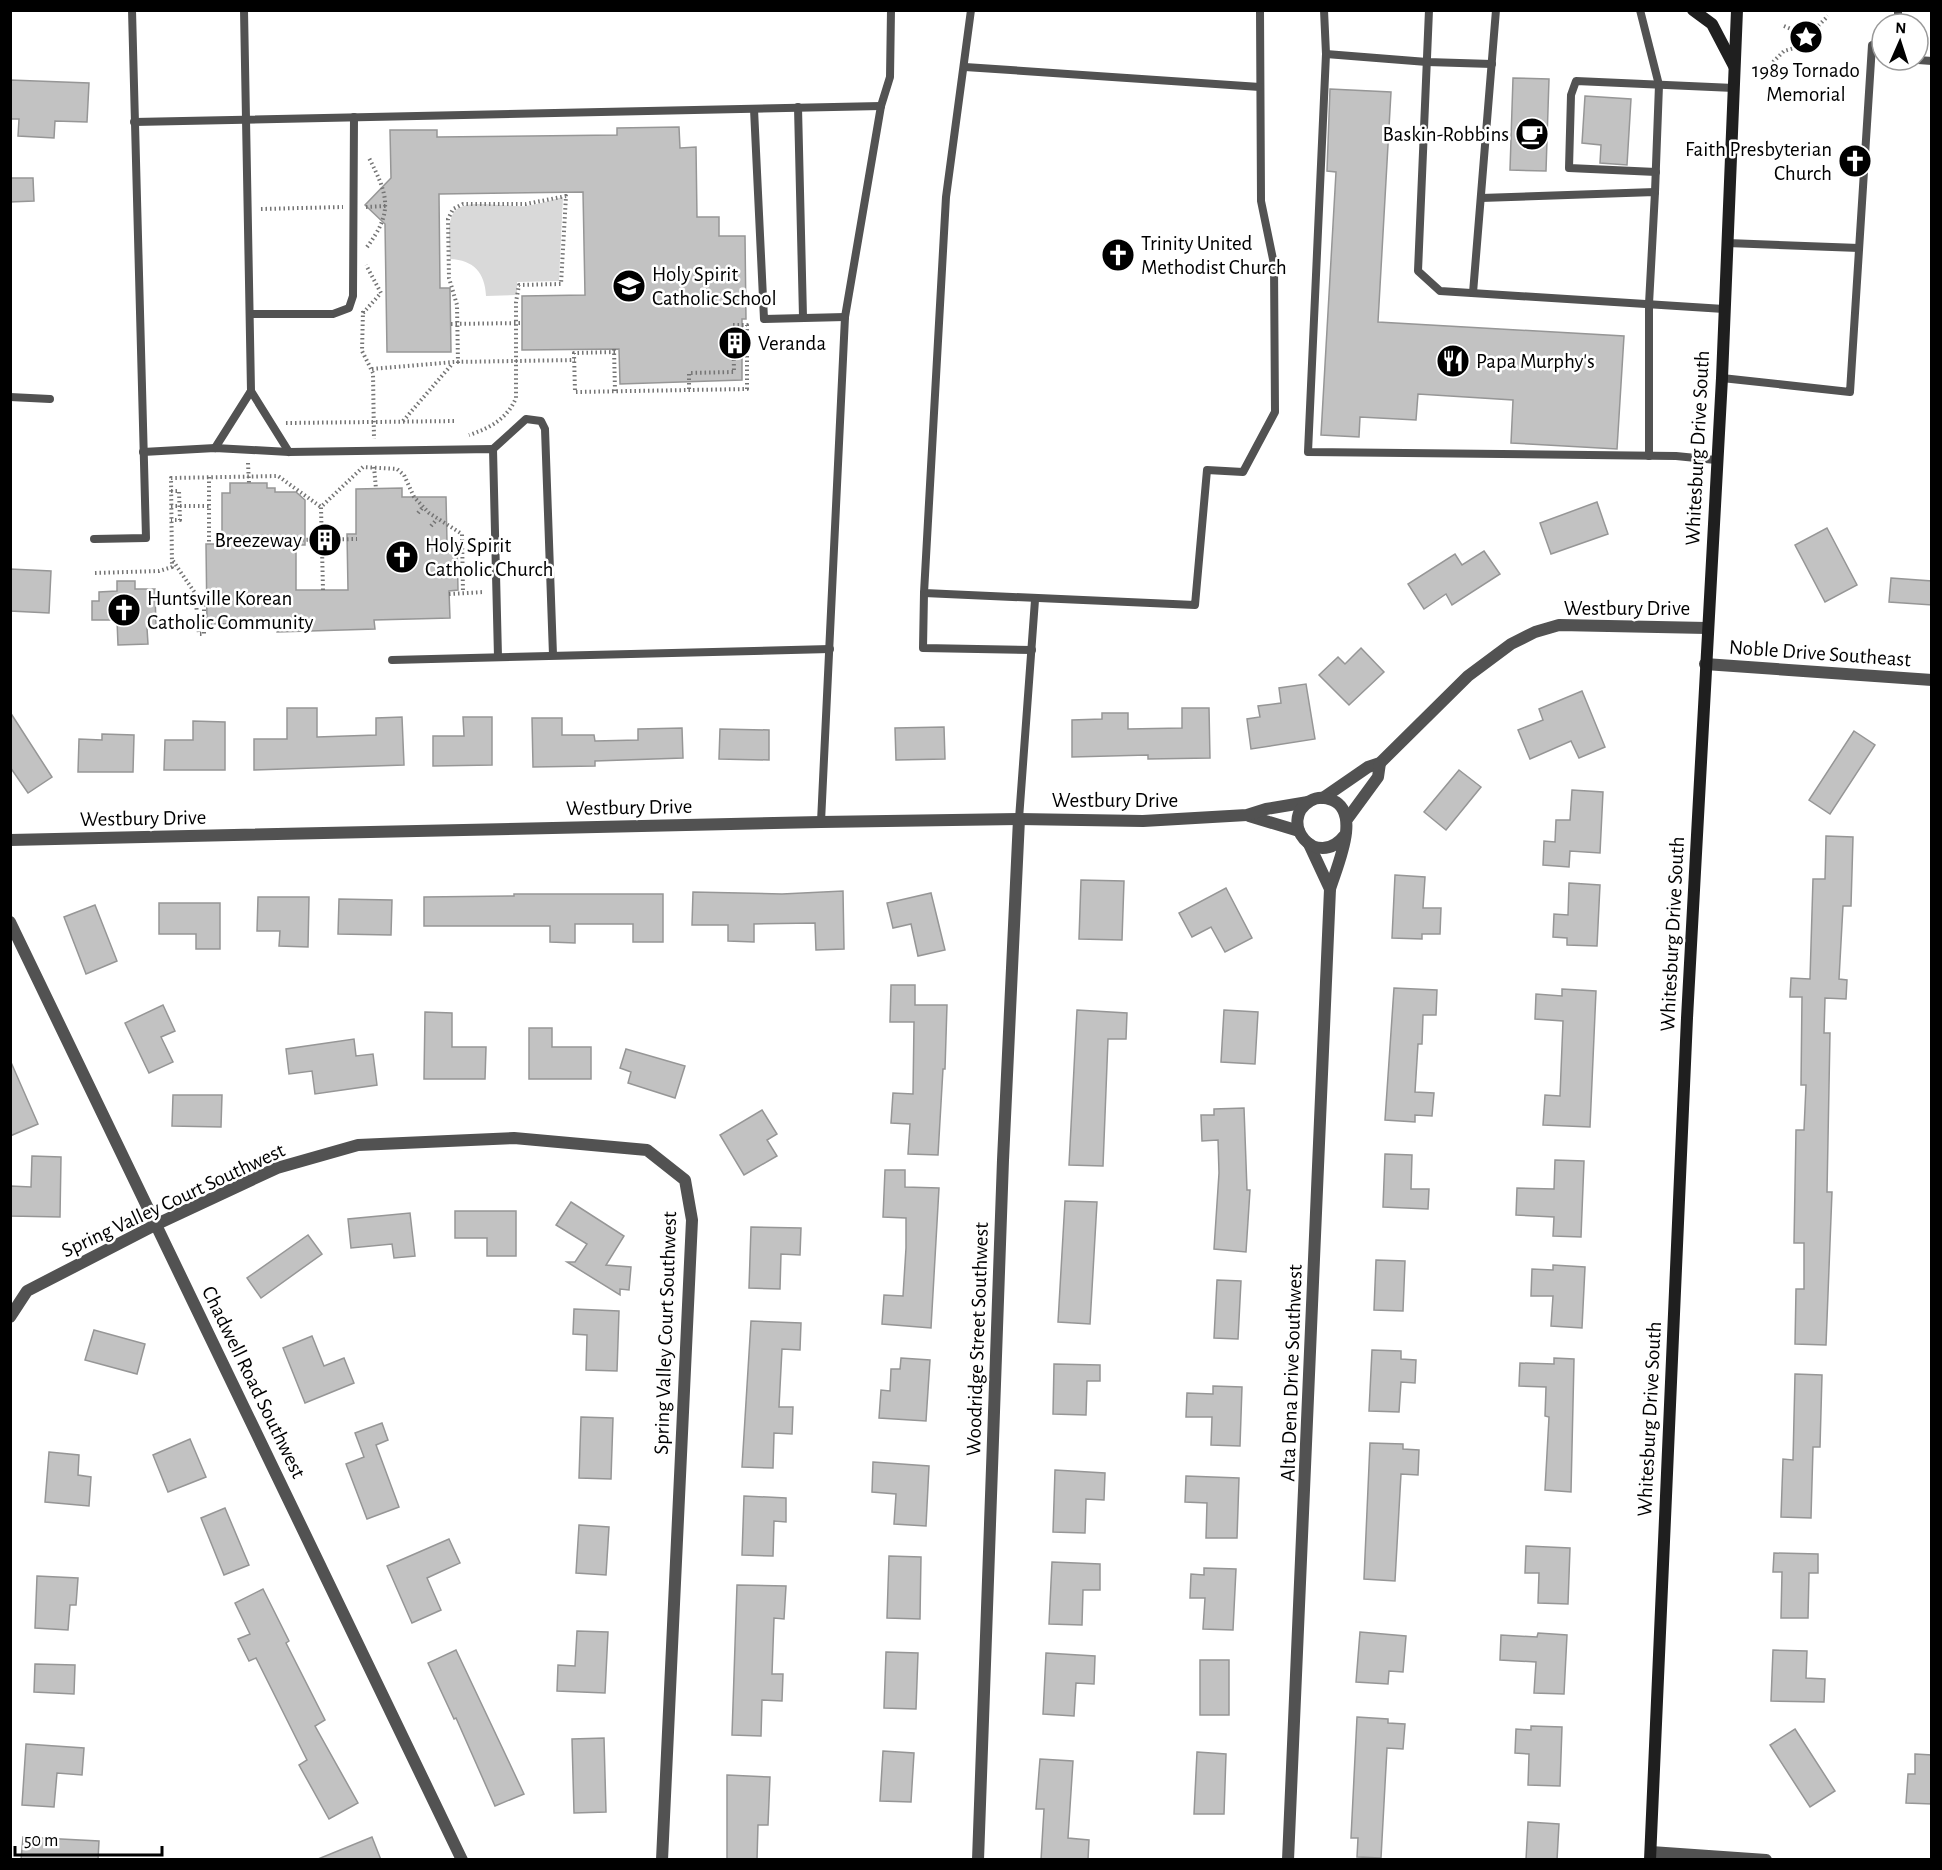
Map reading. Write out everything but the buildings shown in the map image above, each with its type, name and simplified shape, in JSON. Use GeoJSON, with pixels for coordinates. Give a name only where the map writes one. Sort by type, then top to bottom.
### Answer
{"type":"FeatureCollection","features":[{"type":"Feature","properties":{"kind":"main road"},"geometry":{"type":"LineString","coordinates":[[1693,10],[1712,24],[1734,66]]}},
{"type":"Feature","properties":{"kind":"main road","name":"Whitesburg Drive South"},"geometry":{"type":"LineString","coordinates":[[1650,1856],[1705,664],[1722,378],[1737,10]]}},
{"type":"Feature","properties":{"kind":"street","name":"Westbury Drive"},"geometry":{"type":"LineString","coordinates":[[1323,798],[1368,767],[1380,763],[1468,676],[1511,644],[1535,632],[1559,625],[1707,628]]}},
{"type":"Feature","properties":{"kind":"street","name":"Noble Drive Southeast"},"geometry":{"type":"LineString","coordinates":[[1705,664],[1932,680]]}},
{"type":"Feature","properties":{"kind":"street","name":"Westbury Drive"},"geometry":{"type":"LineString","coordinates":[[1347,818],[1378,777],[1380,763]]}},
{"type":"Feature","properties":{"kind":"street"},"geometry":{"type":"LineString","coordinates":[[1323,798],[1339,804],[1347,818],[1345,835],[1332,846],[1316,847],[1309,844],[1299,831],[1298,815],[1308,802],[1323,798]]}},
{"type":"Feature","properties":{"kind":"street","name":"Westbury Drive"},"geometry":{"type":"LineString","coordinates":[[10,840],[821,822],[1019,819],[1143,821],[1247,815],[1266,809],[1308,802]]}},
{"type":"Feature","properties":{"kind":"street","name":"Westbury Drive"},"geometry":{"type":"LineString","coordinates":[[1247,815],[1299,831]]}},
{"type":"Feature","properties":{"kind":"street","name":"Woodridge Street Southwest"},"geometry":{"type":"LineString","coordinates":[[978,1860],[1003,1160],[1019,819]]}},
{"type":"Feature","properties":{"kind":"street","name":"Alta Dena Drive Southwest"},"geometry":{"type":"LineString","coordinates":[[1288,1860],[1330,889],[1345,835]]}},
{"type":"Feature","properties":{"kind":"street","name":"Alta Dena Drive Southwest"},"geometry":{"type":"LineString","coordinates":[[1309,844],[1330,889]]}},
{"type":"Feature","properties":{"kind":"street","name":"Chadwell Road Southwest"},"geometry":{"type":"LineString","coordinates":[[10,922],[462,1860]]}},
{"type":"Feature","properties":{"kind":"street","name":"Spring Valley Court Southwest"},"geometry":{"type":"LineString","coordinates":[[10,1317],[27,1291],[157,1224],[278,1168],[358,1145],[514,1138],[647,1150],[685,1180],[692,1220],[662,1860]]}},
{"type":"Feature","properties":{"kind":"street"},"geometry":{"type":"LineString","coordinates":[[1650,1856],[1766,1860]]}},
{"type":"Feature","properties":{"kind":"lane"},"geometry":{"type":"LineString","coordinates":[[93,539],[146,538],[132,10]]}},
{"type":"Feature","properties":{"kind":"lane"},"geometry":{"type":"LineString","coordinates":[[244,10],[251,391],[289,452]]}},
{"type":"Feature","properties":{"kind":"lane"},"geometry":{"type":"LineString","coordinates":[[821,822],[845,317],[881,106],[890,76],[891,10]]}},
{"type":"Feature","properties":{"kind":"lane"},"geometry":{"type":"LineString","coordinates":[[971,10],[946,197],[924,593],[923,648],[1032,650]]}},
{"type":"Feature","properties":{"kind":"lane"},"geometry":{"type":"LineString","coordinates":[[924,593],[1035,600],[1195,605],[1207,470],[1243,472],[1275,412],[1274,264],[1261,201],[1260,10]]}},
{"type":"Feature","properties":{"kind":"lane"},"geometry":{"type":"LineString","coordinates":[[1324,10],[1326,54],[1308,452],[1649,456],[1716,460]]}},
{"type":"Feature","properties":{"kind":"lane"},"geometry":{"type":"LineString","coordinates":[[1429,10],[1418,272],[1440,291],[1724,309]]}},
{"type":"Feature","properties":{"kind":"lane"},"geometry":{"type":"LineString","coordinates":[[1473,293],[1496,10]]}},
{"type":"Feature","properties":{"kind":"lane"},"geometry":{"type":"LineString","coordinates":[[1640,10],[1659,85],[1649,304],[1649,456]]}},
{"type":"Feature","properties":{"kind":"lane"},"geometry":{"type":"LineString","coordinates":[[1326,54],[1427,62],[1492,64]]}},
{"type":"Feature","properties":{"kind":"lane"},"geometry":{"type":"LineString","coordinates":[[965,68],[1260,87]]}},
{"type":"Feature","properties":{"kind":"lane"},"geometry":{"type":"LineString","coordinates":[[1722,378],[1850,392],[1870,72]]}},
{"type":"Feature","properties":{"kind":"lane"},"geometry":{"type":"LineString","coordinates":[[1656,172],[1569,168],[1571,95],[1576,81],[1734,88]]}},
{"type":"Feature","properties":{"kind":"lane"},"geometry":{"type":"LineString","coordinates":[[134,122],[881,106]]}},
{"type":"Feature","properties":{"kind":"lane"},"geometry":{"type":"LineString","coordinates":[[798,107],[803,317]]}},
{"type":"Feature","properties":{"kind":"lane"},"geometry":{"type":"LineString","coordinates":[[754,109],[764,319],[845,317]]}},
{"type":"Feature","properties":{"kind":"lane"},"geometry":{"type":"LineString","coordinates":[[250,314],[333,314],[349,309],[353,296],[354,117]]}},
{"type":"Feature","properties":{"kind":"lane"},"geometry":{"type":"LineString","coordinates":[[1481,198],[1655,192]]}},
{"type":"Feature","properties":{"kind":"lane"},"geometry":{"type":"LineString","coordinates":[[1726,243],[1859,248]]}},
{"type":"Feature","properties":{"kind":"lane"},"geometry":{"type":"LineString","coordinates":[[215,448],[251,391]]}},
{"type":"Feature","properties":{"kind":"lane"},"geometry":{"type":"LineString","coordinates":[[10,397],[50,399]]}},
{"type":"Feature","properties":{"kind":"lane"},"geometry":{"type":"LineString","coordinates":[[143,452],[215,448],[289,452],[492,449],[526,419],[541,421],[545,429],[553,655]]}},
{"type":"Feature","properties":{"kind":"lane"},"geometry":{"type":"LineString","coordinates":[[492,449],[498,657]]}},
{"type":"Feature","properties":{"kind":"lane"},"geometry":{"type":"LineString","coordinates":[[1019,819],[1035,600]]}},
{"type":"Feature","properties":{"kind":"lane"},"geometry":{"type":"LineString","coordinates":[[392,660],[830,649]]}},
{"type":"Feature","properties":{"kind":"path"},"geometry":{"type":"LineString","coordinates":[[1806,16],[1806,26]]}},
{"type":"Feature","properties":{"kind":"path"},"geometry":{"type":"LineString","coordinates":[[1773,62],[1784,51],[1812,44],[1819,25],[1828,16]]}},
{"type":"Feature","properties":{"kind":"path"},"geometry":{"type":"LineString","coordinates":[[1784,26],[1796,31],[1806,26],[1812,28],[1815,34]]}},
{"type":"Feature","properties":{"kind":"path"},"geometry":{"type":"LineString","coordinates":[[1796,31],[1795,39],[1802,46]]}},
{"type":"Feature","properties":{"kind":"path"},"geometry":{"type":"LineString","coordinates":[[363,147],[386,198],[380,230],[363,253]]}},
{"type":"Feature","properties":{"kind":"path"},"geometry":{"type":"LineString","coordinates":[[402,421],[456,363],[457,305],[449,278],[448,219],[453,209],[463,204],[526,204],[566,196],[561,284],[519,285],[516,323],[516,398],[512,408],[487,429],[461,438]]}},
{"type":"Feature","properties":{"kind":"path"},"geometry":{"type":"LineString","coordinates":[[260,209],[386,206]]}},
{"type":"Feature","properties":{"kind":"path"},"geometry":{"type":"LineString","coordinates":[[363,270],[363,260],[383,293],[363,313]]}},
{"type":"Feature","properties":{"kind":"path"},"geometry":{"type":"LineString","coordinates":[[363,302],[362,351],[371,369],[374,442]]}},
{"type":"Feature","properties":{"kind":"path"},"geometry":{"type":"LineString","coordinates":[[451,324],[522,323]]}},
{"type":"Feature","properties":{"kind":"path"},"geometry":{"type":"LineString","coordinates":[[615,392],[614,351],[574,352],[575,392],[615,392],[747,389],[747,325],[733,325],[734,372],[689,373],[689,390]]}},
{"type":"Feature","properties":{"kind":"path"},"geometry":{"type":"LineString","coordinates":[[371,369],[456,363],[575,360]]}},
{"type":"Feature","properties":{"kind":"path"},"geometry":{"type":"LineString","coordinates":[[283,423],[457,421]]}},
{"type":"Feature","properties":{"kind":"path"},"geometry":{"type":"LineString","coordinates":[[323,590],[321,507],[363,467],[374,465],[397,469],[404,475],[411,491],[423,507],[437,519],[462,534],[464,593]]}},
{"type":"Feature","properties":{"kind":"path"},"geometry":{"type":"LineString","coordinates":[[374,465],[376,489]]}},
{"type":"Feature","properties":{"kind":"path"},"geometry":{"type":"LineString","coordinates":[[171,478],[278,476],[321,507]]}},
{"type":"Feature","properties":{"kind":"path"},"geometry":{"type":"LineString","coordinates":[[208,477],[209,544]]}},
{"type":"Feature","properties":{"kind":"path"},"geometry":{"type":"LineString","coordinates":[[248,477],[249,483]]}},
{"type":"Feature","properties":{"kind":"path"},"geometry":{"type":"LineString","coordinates":[[171,491],[179,491],[180,520],[171,520]]}},
{"type":"Feature","properties":{"kind":"path"},"geometry":{"type":"LineString","coordinates":[[171,506],[209,506]]}},
{"type":"Feature","properties":{"kind":"path"},"geometry":{"type":"LineString","coordinates":[[418,513],[423,507]]}},
{"type":"Feature","properties":{"kind":"path"},"geometry":{"type":"LineString","coordinates":[[431,526],[437,519]]}},
{"type":"Feature","properties":{"kind":"path"},"geometry":{"type":"LineString","coordinates":[[293,540],[357,539]]}},
{"type":"Feature","properties":{"kind":"path"},"geometry":{"type":"LineString","coordinates":[[172,560],[195,593],[199,634],[204,634],[204,604],[207,604]]}},
{"type":"Feature","properties":{"kind":"path"},"geometry":{"type":"LineString","coordinates":[[449,594],[496,592]]}},
{"type":"Feature","properties":{"kind":"shaded area"},"geometry":{"type":"Polygon","coordinates":[[[563,197],[559,281],[517,282],[517,295],[486,296],[483,281],[477,269],[466,262],[450,259],[450,222],[454,212],[460,208],[477,204],[526,206],[563,197]]]}},
{"type":"Feature","properties":{"kind":"place","name":"1989 Tornado Memorial"},"geometry":{"type":"Point","coordinates":[1806,37]}},
{"type":"Feature","properties":{"kind":"place","name":"Baskin-Robbins"},"geometry":{"type":"Point","coordinates":[1532,134]}},
{"type":"Feature","properties":{"kind":"place","name":"Faith Presbyterian Church"},"geometry":{"type":"Point","coordinates":[1855,161]}},
{"type":"Feature","properties":{"kind":"place","name":"Trinity United Methodist Church"},"geometry":{"type":"Point","coordinates":[1118,255]}},
{"type":"Feature","properties":{"kind":"place","name":"Holy Spirit Catholic School"},"geometry":{"type":"Point","coordinates":[629,286]}},
{"type":"Feature","properties":{"kind":"place","name":"Veranda"},"geometry":{"type":"Point","coordinates":[735,343]}},
{"type":"Feature","properties":{"kind":"place","name":"Papa Murphy's"},"geometry":{"type":"Point","coordinates":[1453,361]}},
{"type":"Feature","properties":{"kind":"place","name":"Breezeway"},"geometry":{"type":"Point","coordinates":[325,540]}},
{"type":"Feature","properties":{"kind":"place","name":"Holy Spirit Catholic Church"},"geometry":{"type":"Point","coordinates":[402,557]}},
{"type":"Feature","properties":{"kind":"place","name":"Huntsville Korean Catholic Community"},"geometry":{"type":"Point","coordinates":[124,610]}}]}
